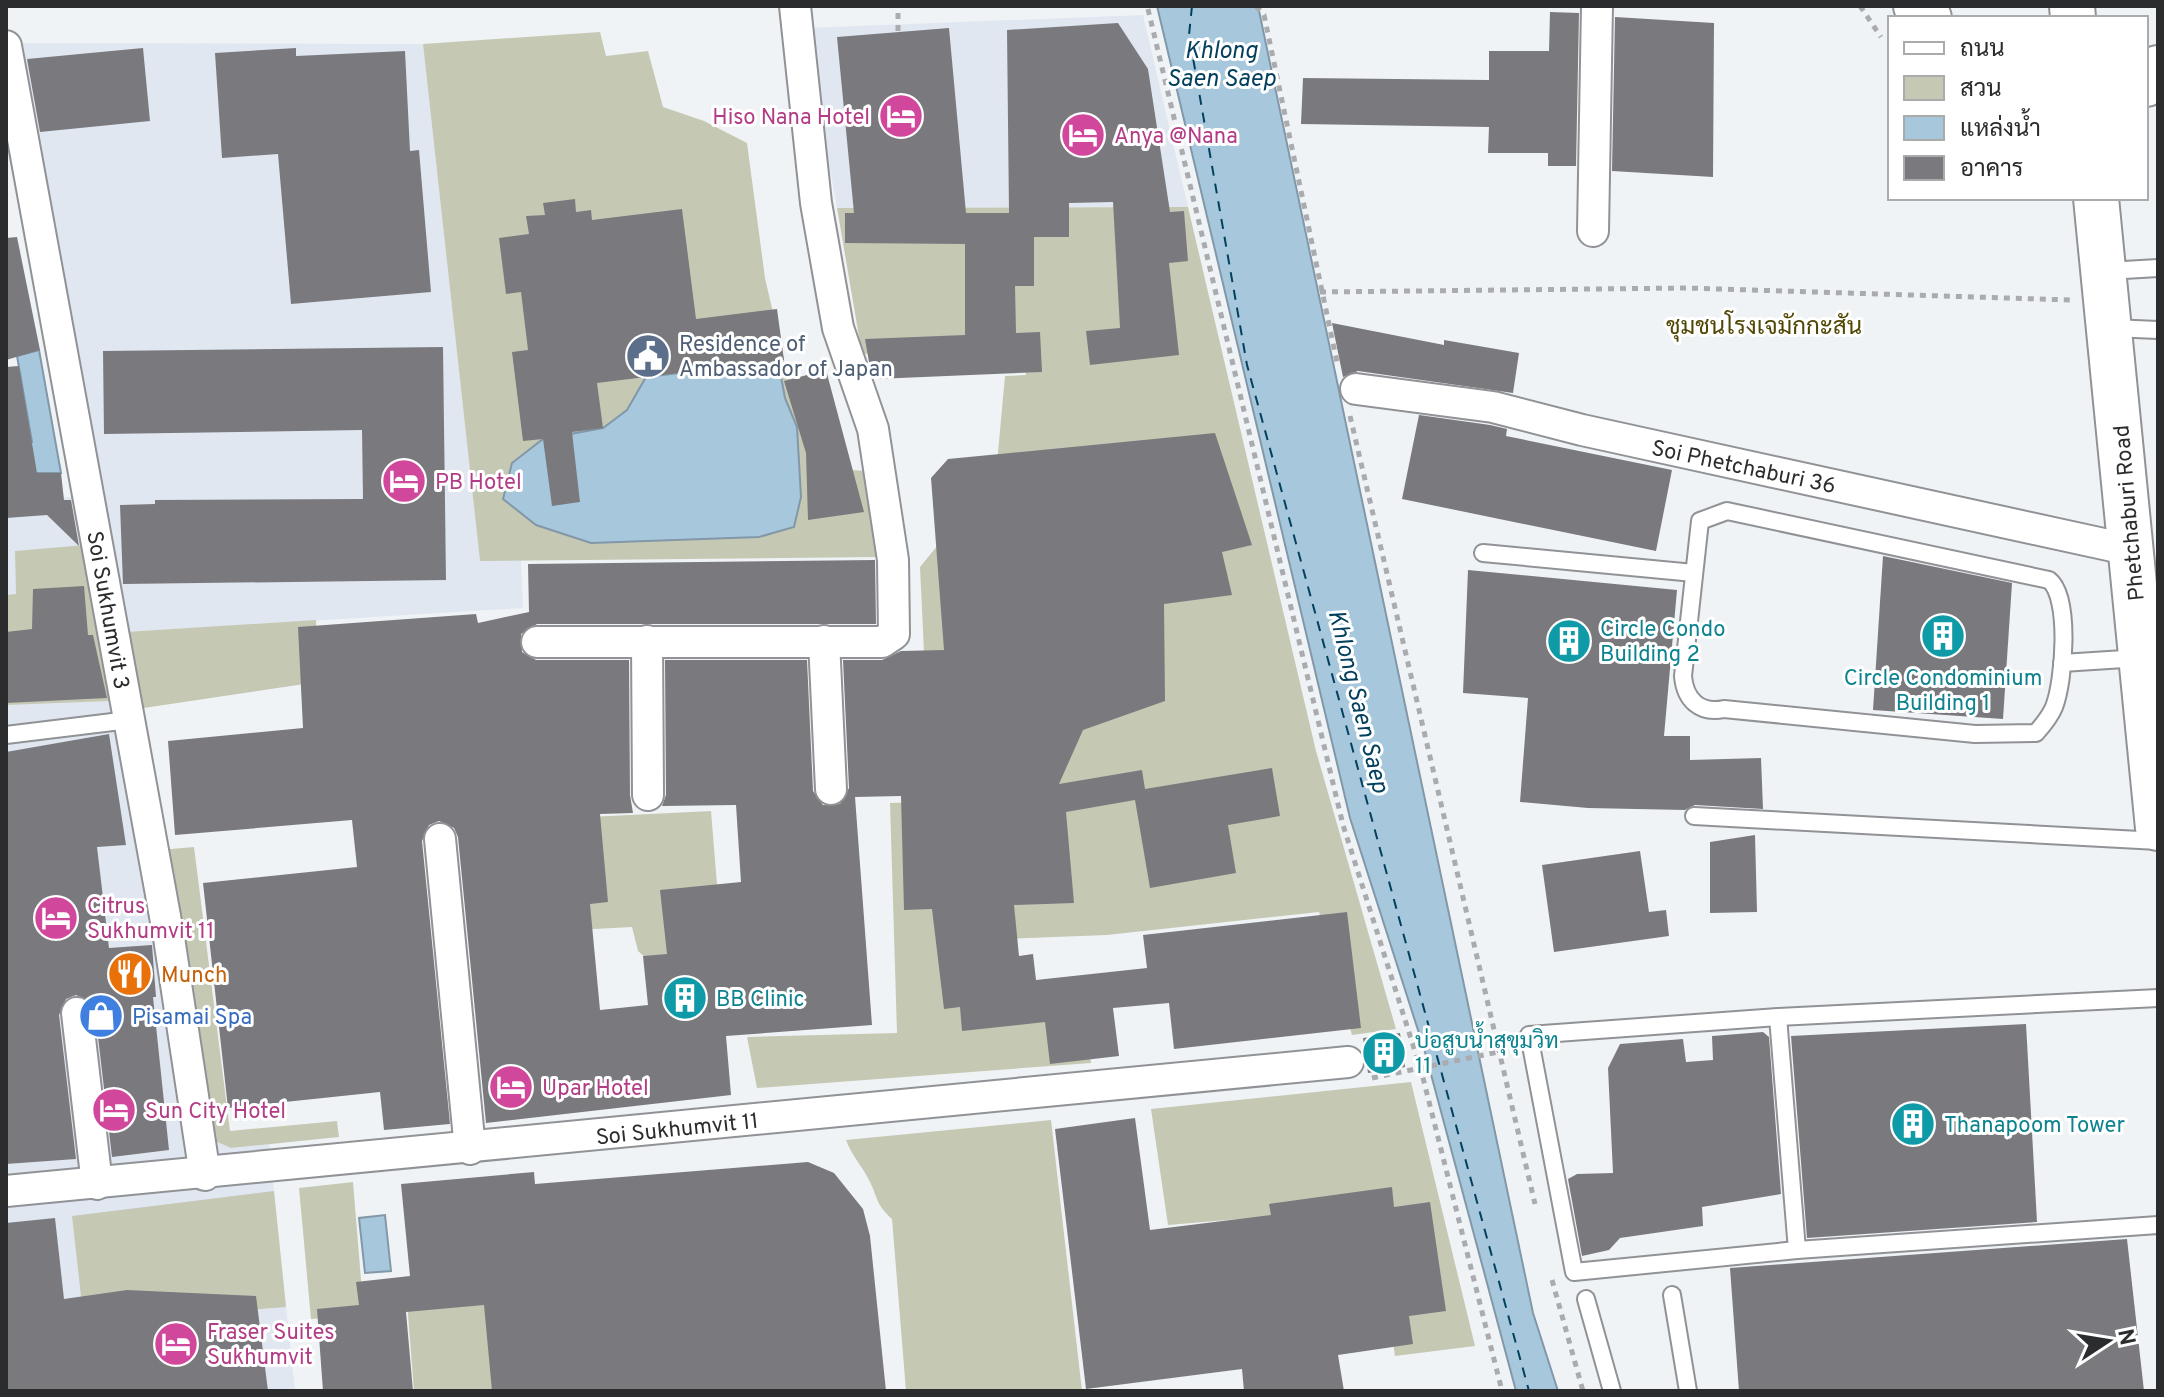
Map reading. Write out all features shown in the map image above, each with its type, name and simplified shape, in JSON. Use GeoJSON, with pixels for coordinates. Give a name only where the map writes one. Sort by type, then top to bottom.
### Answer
{"type":"FeatureCollection","features":[{"type":"Feature","properties":{"kind":"main road","name":"Phetchaburi Road"},"geometry":{"type":"LineString","coordinates":[[2094,203],[2138,551],[2142,657],[2154,747],[2158,828]]}},
{"type":"Feature","properties":{"kind":"street"},"geometry":{"type":"LineString","coordinates":[[537,642],[882,642],[894,634],[893,560],[873,429],[838,328],[816,203],[795,6]]}},
{"type":"Feature","properties":{"kind":"street"},"geometry":{"type":"LineString","coordinates":[[1593,231],[1597,6]]}},
{"type":"Feature","properties":{"kind":"street","name":"Soi Sukhumvit 3"},"geometry":{"type":"LineString","coordinates":[[6,46],[169,938],[205,1175]]}},
{"type":"Feature","properties":{"kind":"street","name":"Soi Phetchaburi 36"},"geometry":{"type":"LineString","coordinates":[[1347,386],[1493,407],[1582,430],[2138,551]]}},
{"type":"Feature","properties":{"kind":"street"},"geometry":{"type":"LineString","coordinates":[[647,641],[648,795]]}},
{"type":"Feature","properties":{"kind":"street"},"geometry":{"type":"LineString","coordinates":[[824,641],[831,789]]}},
{"type":"Feature","properties":{"kind":"street"},"geometry":{"type":"LineString","coordinates":[[440,839],[470,1149]]}},
{"type":"Feature","properties":{"kind":"street"},"geometry":{"type":"LineString","coordinates":[[77,1013],[97,1184]]}},
{"type":"Feature","properties":{"kind":"street","name":"Soi Sukhumvit 11"},"geometry":{"type":"LineString","coordinates":[[6,1191],[1352,1071]]}},
{"type":"Feature","properties":{"kind":"lane"},"geometry":{"type":"LineString","coordinates":[[2158,268],[2108,301],[2158,330]]}},
{"type":"Feature","properties":{"kind":"lane"},"geometry":{"type":"LineString","coordinates":[[1727,511],[2040,576],[2056,585],[2059,592],[2062,663],[2055,704],[2036,733],[1975,734],[1705,709],[1695,705],[1688,697],[1683,676],[1694,573],[1700,521],[1727,511]]}},
{"type":"Feature","properties":{"kind":"lane"},"geometry":{"type":"LineString","coordinates":[[1483,553],[1694,573]]}},
{"type":"Feature","properties":{"kind":"lane"},"geometry":{"type":"LineString","coordinates":[[2062,663],[2142,657]]}},
{"type":"Feature","properties":{"kind":"lane"},"geometry":{"type":"LineString","coordinates":[[6,735],[129,720]]}},
{"type":"Feature","properties":{"kind":"lane"},"geometry":{"type":"LineString","coordinates":[[1694,816],[2158,841]]}},
{"type":"Feature","properties":{"kind":"lane"},"geometry":{"type":"LineString","coordinates":[[2158,998],[1778,1017],[1529,1035],[1574,1272],[1797,1250],[2158,1225]]}},
{"type":"Feature","properties":{"kind":"lane"},"geometry":{"type":"LineString","coordinates":[[1778,1017],[1797,1250]]}},
{"type":"Feature","properties":{"kind":"lane"},"geometry":{"type":"LineString","coordinates":[[1672,1295],[1688,1391]]}},
{"type":"Feature","properties":{"kind":"lane"},"geometry":{"type":"LineString","coordinates":[[1586,1299],[1612,1391]]}},
{"type":"Feature","properties":{"kind":"path"},"geometry":{"type":"LineString","coordinates":[[1256,6],[1264,15],[1320,292],[1347,386],[1537,1213]]}},
{"type":"Feature","properties":{"kind":"path"},"geometry":{"type":"LineString","coordinates":[[1860,6],[1881,37]]}},
{"type":"Feature","properties":{"kind":"path"},"geometry":{"type":"LineString","coordinates":[[1148,9],[1343,825],[1421,1070],[1502,1391]]}},
{"type":"Feature","properties":{"kind":"path"},"geometry":{"type":"LineString","coordinates":[[898,13],[898,32]]}},
{"type":"Feature","properties":{"kind":"path"},"geometry":{"type":"LineString","coordinates":[[1320,292],[1687,288],[2108,301]]}},
{"type":"Feature","properties":{"kind":"path"},"geometry":{"type":"LineString","coordinates":[[1352,1071],[1421,1070],[1501,1051]]}},
{"type":"Feature","properties":{"kind":"path"},"geometry":{"type":"LineString","coordinates":[[1551,1276],[1583,1391]]}},
{"type":"Feature","properties":{"kind":"shaded area"},"geometry":{"type":"Polygon","coordinates":[[[1143,15],[1188,207],[837,208],[805,28],[1143,15]]]}},
{"type":"Feature","properties":{"kind":"shaded area"},"geometry":{"type":"Polygon","coordinates":[[[6,43],[423,44],[480,560],[521,560],[523,608],[126,632],[215,1141],[234,1148],[269,1144],[295,1391],[6,1391],[6,499],[77,497],[6,142],[6,43]]]}},
{"type":"Feature","properties":{"kind":"green space"},"geometry":{"type":"Polygon","coordinates":[[[600,32],[606,56],[648,51],[663,107],[704,121],[747,143],[765,278],[784,360],[820,468],[867,471],[878,557],[480,561],[423,44],[600,32]],[[778,361],[646,377],[627,410],[603,428],[797,427],[785,398],[778,361]]]}},
{"type":"Feature","properties":{"kind":"green space"},"geometry":{"type":"Polygon","coordinates":[[[1188,207],[1316,751],[1396,1029],[1352,1035],[1319,912],[1107,935],[980,940],[949,925],[1086,1014],[1091,1063],[757,1088],[747,1037],[897,1033],[890,803],[931,802],[920,567],[996,474],[1005,376],[1026,375],[1021,346],[862,354],[837,208],[1188,207]]]}},
{"type":"Feature","properties":{"kind":"green space"},"geometry":{"type":"Polygon","coordinates":[[[85,545],[109,701],[6,705],[6,595],[16,594],[15,551],[85,545]]]}},
{"type":"Feature","properties":{"kind":"green space"},"geometry":{"type":"Polygon","coordinates":[[[316,620],[318,682],[137,709],[125,632],[316,620]]]}},
{"type":"Feature","properties":{"kind":"green space"},"geometry":{"type":"Polygon","coordinates":[[[711,811],[723,958],[649,961],[638,951],[632,927],[539,932],[528,820],[711,811]]]}},
{"type":"Feature","properties":{"kind":"green space"},"geometry":{"type":"Polygon","coordinates":[[[194,847],[230,1131],[337,1121],[339,1137],[231,1148],[215,1141],[159,850],[194,847]]]}},
{"type":"Feature","properties":{"kind":"green space"},"geometry":{"type":"Polygon","coordinates":[[[1411,1082],[1475,1346],[1395,1356],[1372,1208],[1168,1225],[1151,1109],[1411,1082]]]}},
{"type":"Feature","properties":{"kind":"green space"},"geometry":{"type":"Polygon","coordinates":[[[1051,1120],[1082,1391],[906,1391],[892,1219],[880,1205],[846,1140],[1051,1120]]]}},
{"type":"Feature","properties":{"kind":"green space"},"geometry":{"type":"Polygon","coordinates":[[[353,1182],[364,1316],[311,1319],[299,1188],[353,1182]]]}},
{"type":"Feature","properties":{"kind":"green space"},"geometry":{"type":"Polygon","coordinates":[[[274,1191],[286,1307],[84,1323],[72,1216],[274,1191]]]}},
{"type":"Feature","properties":{"kind":"green space"},"geometry":{"type":"Polygon","coordinates":[[[548,1289],[557,1391],[414,1391],[407,1302],[548,1289]]]}},
{"type":"Feature","properties":{"kind":"water","name":"Khlong Saen Saep"},"geometry":{"type":"Polygon","coordinates":[[[1157,6],[1258,6],[1533,1313],[1558,1391],[1516,1391],[1425,1052],[1350,818],[1157,6]]]}},
{"type":"Feature","properties":{"kind":"water"},"geometry":{"type":"Polygon","coordinates":[[[39,350],[61,473],[6,473],[6,443],[32,442],[17,356],[39,350]]]}},
{"type":"Feature","properties":{"kind":"water"},"geometry":{"type":"Polygon","coordinates":[[[778,361],[785,398],[797,427],[801,497],[794,527],[759,537],[591,543],[536,525],[503,499],[512,463],[543,439],[603,428],[627,410],[646,377],[778,361]]]}},
{"type":"Feature","properties":{"kind":"water"},"geometry":{"type":"Polygon","coordinates":[[[385,1215],[391,1271],[365,1273],[359,1218],[385,1215]]]}},
{"type":"Feature","properties":{"kind":"building"},"geometry":{"type":"Polygon","coordinates":[[[1550,12],[1579,13],[1576,166],[1548,166],[1548,153],[1488,153],[1489,127],[1301,124],[1303,78],[1489,80],[1489,51],[1549,51],[1550,12]]]}},
{"type":"Feature","properties":{"kind":"building"},"geometry":{"type":"Polygon","coordinates":[[[1615,17],[1714,23],[1713,177],[1612,171],[1615,17]]]}},
{"type":"Feature","properties":{"kind":"building"},"geometry":{"type":"Polygon","coordinates":[[[1118,23],[1148,69],[1170,212],[1184,211],[1188,261],[1169,263],[1179,355],[1090,365],[1086,331],[1120,328],[1113,202],[1069,203],[1069,237],[1034,237],[1034,286],[1015,286],[1016,333],[1040,332],[1042,372],[876,379],[875,362],[869,362],[865,339],[965,335],[965,244],[845,243],[845,213],[854,213],[837,37],[949,28],[966,213],[1009,213],[1007,30],[1118,23]]]}},
{"type":"Feature","properties":{"kind":"building"},"geometry":{"type":"Polygon","coordinates":[[[143,48],[150,121],[40,132],[27,59],[143,48]]]}},
{"type":"Feature","properties":{"kind":"building"},"geometry":{"type":"Polygon","coordinates":[[[296,48],[296,56],[405,51],[410,151],[419,150],[431,292],[291,304],[278,154],[222,158],[215,53],[296,48]]]}},
{"type":"Feature","properties":{"kind":"building","name":"Residence of Ambassador of Japan"},"geometry":{"type":"Polygon","coordinates":[[[575,199],[576,212],[591,210],[592,220],[682,209],[696,319],[777,309],[784,360],[597,383],[603,428],[572,432],[580,502],[552,506],[543,439],[523,441],[512,352],[528,350],[521,292],[506,294],[499,238],[529,234],[526,216],[545,215],[543,203],[575,199]]]}},
{"type":"Feature","properties":{"kind":"building"},"geometry":{"type":"Polygon","coordinates":[[[17,237],[40,350],[6,360],[6,238],[17,237]]]}},
{"type":"Feature","properties":{"kind":"building"},"geometry":{"type":"Polygon","coordinates":[[[1332,323],[1444,345],[1444,340],[1519,353],[1513,393],[1358,371],[1343,377],[1332,323]]]}},
{"type":"Feature","properties":{"kind":"building","name":"PB Hotel"},"geometry":{"type":"Polygon","coordinates":[[[443,347],[446,580],[123,584],[120,505],[155,504],[155,500],[363,499],[362,430],[104,434],[103,351],[443,347]]]}},
{"type":"Feature","properties":{"kind":"building"},"geometry":{"type":"Polygon","coordinates":[[[19,366],[37,473],[61,473],[64,500],[71,500],[79,546],[47,515],[6,518],[6,367],[19,366]]]}},
{"type":"Feature","properties":{"kind":"building"},"geometry":{"type":"Polygon","coordinates":[[[826,370],[864,512],[808,520],[806,453],[784,381],[826,370]]]}},
{"type":"Feature","properties":{"kind":"building"},"geometry":{"type":"Polygon","coordinates":[[[1419,415],[1490,425],[1507,429],[1506,436],[1672,470],[1656,551],[1402,499],[1419,415]]]}},
{"type":"Feature","properties":{"kind":"building"},"geometry":{"type":"Polygon","coordinates":[[[1215,433],[1252,545],[1222,552],[1232,595],[1164,604],[1165,701],[1083,730],[1059,784],[1142,770],[1145,789],[1272,768],[1280,816],[1228,825],[1236,873],[1150,888],[1135,800],[1066,812],[1074,903],[1014,905],[1019,956],[1033,954],[1036,980],[1147,968],[1143,935],[1347,912],[1361,1028],[1174,1049],[1169,1003],[1113,1008],[1119,1056],[1050,1064],[1045,1022],[962,1031],[960,1007],[944,1009],[932,909],[904,910],[901,796],[855,797],[872,1025],[726,1036],[731,1095],[486,1123],[458,837],[454,828],[439,821],[429,825],[422,841],[450,1124],[384,1130],[380,1092],[228,1108],[203,883],[357,867],[352,820],[175,835],[168,741],[303,728],[298,627],[476,614],[478,623],[529,612],[528,564],[875,560],[876,624],[537,624],[521,634],[522,652],[536,660],[629,660],[630,795],[633,813],[600,814],[608,902],[590,904],[600,1010],[648,1005],[643,956],[667,954],[660,890],[741,882],[736,805],[662,806],[666,795],[665,660],[807,660],[813,791],[823,805],[840,804],[849,788],[843,660],[882,660],[901,651],[944,650],[931,478],[948,459],[1215,433]]]}},
{"type":"Feature","properties":{"kind":"building","name":"Circle Condominium Building 1"},"geometry":{"type":"Polygon","coordinates":[[[1883,556],[2012,583],[2003,719],[1873,710],[1883,556]]]}},
{"type":"Feature","properties":{"kind":"building"},"geometry":{"type":"Polygon","coordinates":[[[1468,570],[1677,590],[1664,736],[1690,736],[1690,760],[1761,758],[1763,809],[1695,805],[1685,810],[1588,808],[1520,802],[1528,698],[1463,693],[1468,570]]]}},
{"type":"Feature","properties":{"kind":"building"},"geometry":{"type":"Polygon","coordinates":[[[84,586],[88,635],[93,635],[107,698],[6,703],[6,632],[32,629],[33,589],[84,586]]]}},
{"type":"Feature","properties":{"kind":"building"},"geometry":{"type":"Polygon","coordinates":[[[109,734],[126,845],[97,847],[109,948],[152,945],[156,997],[153,997],[169,1150],[112,1157],[95,1011],[91,1002],[76,995],[66,999],[59,1015],[76,1159],[6,1164],[6,752],[109,734]]]}},
{"type":"Feature","properties":{"kind":"building"},"geometry":{"type":"Polygon","coordinates":[[[1755,835],[1757,912],[1710,913],[1710,842],[1755,835]]]}},
{"type":"Feature","properties":{"kind":"building"},"geometry":{"type":"Polygon","coordinates":[[[1640,851],[1649,912],[1666,910],[1669,936],[1554,952],[1542,865],[1640,851]]]}},
{"type":"Feature","properties":{"kind":"building","name":"Thanapoom Tower"},"geometry":{"type":"Polygon","coordinates":[[[2026,1024],[2037,1222],[1807,1238],[1791,1036],[2026,1024]]]}},
{"type":"Feature","properties":{"kind":"building"},"geometry":{"type":"Polygon","coordinates":[[[1763,1032],[1769,1037],[1781,1194],[1702,1207],[1703,1226],[1620,1238],[1609,1250],[1582,1256],[1568,1179],[1577,1174],[1613,1173],[1608,1068],[1620,1044],[1683,1039],[1686,1062],[1713,1060],[1712,1036],[1763,1032]]]}},
{"type":"Feature","properties":{"kind":"building","name":"บ่อสูบน้ำสุขุมวิท 11"},"geometry":{"type":"Polygon","coordinates":[[[1400,1033],[1405,1067],[1368,1073],[1363,1038],[1400,1033]]]}},
{"type":"Feature","properties":{"kind":"building"},"geometry":{"type":"Polygon","coordinates":[[[1135,1118],[1150,1230],[1271,1215],[1269,1204],[1392,1187],[1394,1207],[1430,1202],[1446,1311],[1409,1316],[1413,1344],[1338,1355],[1344,1391],[1244,1391],[1242,1369],[1086,1389],[1055,1129],[1135,1118]]]}},
{"type":"Feature","properties":{"kind":"building"},"geometry":{"type":"Polygon","coordinates":[[[808,1162],[834,1173],[863,1209],[870,1236],[886,1391],[492,1391],[484,1305],[406,1312],[413,1391],[323,1391],[317,1309],[359,1305],[356,1282],[410,1276],[401,1184],[534,1172],[535,1184],[808,1162]]]}},
{"type":"Feature","properties":{"kind":"building"},"geometry":{"type":"Polygon","coordinates":[[[55,1218],[64,1299],[127,1290],[256,1296],[268,1391],[6,1391],[6,1223],[55,1218]]]}},
{"type":"Feature","properties":{"kind":"building"},"geometry":{"type":"Polygon","coordinates":[[[2127,1239],[2144,1391],[1739,1391],[1730,1268],[2127,1239]]]}},
{"type":"Feature","properties":{"kind":"ferry route"},"geometry":{"type":"LineString","coordinates":[[1192,6],[1189,35],[1247,365],[1529,1391]]}},
{"type":"Feature","properties":{"kind":"place","name":"Hiso Nana Hotel"},"geometry":{"type":"Point","coordinates":[901,116]}},
{"type":"Feature","properties":{"kind":"place","name":"Anya @Nana"},"geometry":{"type":"Point","coordinates":[1083,135]}},
{"type":"Feature","properties":{"kind":"place","name":"Residence of Ambassador of Japan"},"geometry":{"type":"Point","coordinates":[648,356]}},
{"type":"Feature","properties":{"kind":"place","name":"PB Hotel"},"geometry":{"type":"Point","coordinates":[404,481]}},
{"type":"Feature","properties":{"kind":"place","name":"Circle Condominium Building 1"},"geometry":{"type":"Point","coordinates":[1943,636]}},
{"type":"Feature","properties":{"kind":"place","name":"Circle Condo Building 2"},"geometry":{"type":"Point","coordinates":[1569,641]}},
{"type":"Feature","properties":{"kind":"place","name":"Citrus Sukhumvit 11"},"geometry":{"type":"Point","coordinates":[56,918]}},
{"type":"Feature","properties":{"kind":"place","name":"Munch"},"geometry":{"type":"Point","coordinates":[130,974]}},
{"type":"Feature","properties":{"kind":"place","name":"BB Clinic"},"geometry":{"type":"Point","coordinates":[685,998]}},
{"type":"Feature","properties":{"kind":"place","name":"Pisamai Spa"},"geometry":{"type":"Point","coordinates":[101,1016]}},
{"type":"Feature","properties":{"kind":"place","name":"บ่อสูบน้ำสุขุมวิท 11"},"geometry":{"type":"Point","coordinates":[1384,1053]}},
{"type":"Feature","properties":{"kind":"place","name":"Upar Hotel"},"geometry":{"type":"Point","coordinates":[511,1087]}},
{"type":"Feature","properties":{"kind":"place","name":"Sun City Hotel"},"geometry":{"type":"Point","coordinates":[114,1110]}},
{"type":"Feature","properties":{"kind":"place","name":"Thanapoom Tower"},"geometry":{"type":"Point","coordinates":[1913,1124]}},
{"type":"Feature","properties":{"kind":"place","name":"Fraser Suites Sukhumvit"},"geometry":{"type":"Point","coordinates":[176,1344]}},
{"type":"Feature","properties":{"kind":"district","name":"ชุมชนโรงเจมักกะสัน"},"geometry":{"type":"Point","coordinates":[1764,326]}}]}
